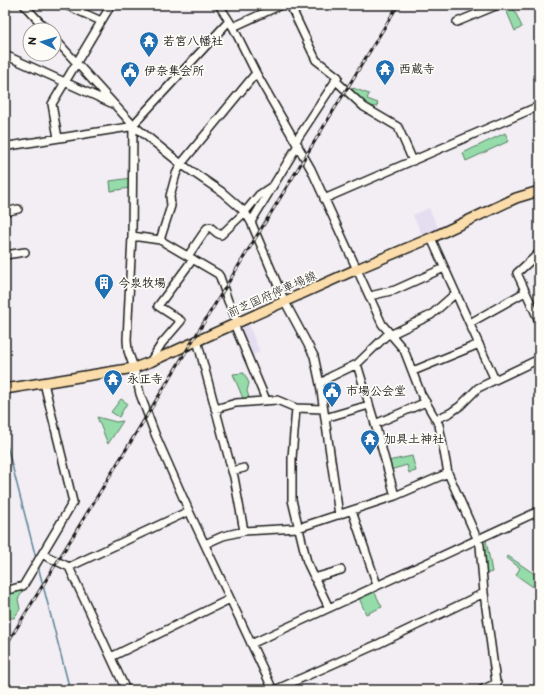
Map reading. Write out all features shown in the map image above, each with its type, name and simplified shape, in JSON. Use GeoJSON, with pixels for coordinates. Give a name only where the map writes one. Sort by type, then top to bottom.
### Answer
{"type":"FeatureCollection","features":[{"type":"Feature","properties":{"kind":"main road","name":"前芝国府停車場線"},"geometry":{"type":"LineString","coordinates":[[5,389],[134,368],[357,269],[431,238],[516,198],[539,191]]}},
{"type":"Feature","properties":{"kind":"street"},"geometry":{"type":"LineString","coordinates":[[24,5],[40,22]]}},
{"type":"Feature","properties":{"kind":"street"},"geometry":{"type":"LineString","coordinates":[[66,5],[101,21]]}},
{"type":"Feature","properties":{"kind":"street"},"geometry":{"type":"LineString","coordinates":[[58,138],[52,104],[111,5]]}},
{"type":"Feature","properties":{"kind":"street"},"geometry":{"type":"LineString","coordinates":[[219,5],[311,169],[382,324],[404,350],[426,402],[439,425],[448,473],[480,545],[484,593],[497,686],[481,690]]}},
{"type":"Feature","properties":{"kind":"street"},"geometry":{"type":"LineString","coordinates":[[5,144],[9,146],[134,125],[231,24],[282,5]]}},
{"type":"Feature","properties":{"kind":"street"},"geometry":{"type":"LineString","coordinates":[[251,222],[297,143],[338,77],[316,60],[290,5]]}},
{"type":"Feature","properties":{"kind":"street"},"geometry":{"type":"LineString","coordinates":[[457,22],[498,5]]}},
{"type":"Feature","properties":{"kind":"street"},"geometry":{"type":"LineString","coordinates":[[62,46],[134,125],[182,164],[222,192],[244,212],[251,222],[285,302],[314,356],[320,384],[339,514]]}},
{"type":"Feature","properties":{"kind":"street"},"geometry":{"type":"LineString","coordinates":[[5,55],[114,104]]}},
{"type":"Feature","properties":{"kind":"street"},"geometry":{"type":"LineString","coordinates":[[160,240],[171,206],[170,196],[176,174],[182,164],[256,73]]}},
{"type":"Feature","properties":{"kind":"street"},"geometry":{"type":"LineString","coordinates":[[335,80],[364,107],[398,127],[413,161]]}},
{"type":"Feature","properties":{"kind":"street"},"geometry":{"type":"LineString","coordinates":[[324,199],[539,106]]}},
{"type":"Feature","properties":{"kind":"street"},"geometry":{"type":"LineString","coordinates":[[134,125],[132,236],[127,340],[128,351],[134,368],[140,394],[155,434],[189,511],[274,690],[378,644],[484,593]]}},
{"type":"Feature","properties":{"kind":"street"},"geometry":{"type":"LineString","coordinates":[[150,362],[162,343],[181,321],[158,306],[191,258],[207,228],[210,227],[217,234],[221,235],[259,195],[271,188]]}},
{"type":"Feature","properties":{"kind":"street"},"geometry":{"type":"LineString","coordinates":[[5,212],[18,209]]}},
{"type":"Feature","properties":{"kind":"street"},"geometry":{"type":"LineString","coordinates":[[132,236],[160,240],[218,274],[266,400]]}},
{"type":"Feature","properties":{"kind":"street"},"geometry":{"type":"LineString","coordinates":[[431,238],[495,380]]}},
{"type":"Feature","properties":{"kind":"street"},"geometry":{"type":"LineString","coordinates":[[5,255],[25,252]]}},
{"type":"Feature","properties":{"kind":"street"},"geometry":{"type":"LineString","coordinates":[[539,253],[517,273],[539,321]]}},
{"type":"Feature","properties":{"kind":"street"},"geometry":{"type":"LineString","coordinates":[[370,296],[395,290],[444,268]]}},
{"type":"Feature","properties":{"kind":"street"},"geometry":{"type":"LineString","coordinates":[[470,323],[525,292]]}},
{"type":"Feature","properties":{"kind":"street"},"geometry":{"type":"LineString","coordinates":[[320,384],[330,377],[357,364],[390,334],[431,315],[456,293]]}},
{"type":"Feature","properties":{"kind":"street"},"geometry":{"type":"LineString","coordinates":[[198,340],[234,477],[244,531]]}},
{"type":"Feature","properties":{"kind":"street"},"geometry":{"type":"LineString","coordinates":[[413,370],[479,344]]}},
{"type":"Feature","properties":{"kind":"street"},"geometry":{"type":"LineString","coordinates":[[436,419],[450,413],[460,406],[478,388],[539,359]]}},
{"type":"Feature","properties":{"kind":"street"},"geometry":{"type":"LineString","coordinates":[[357,364],[396,496]]}},
{"type":"Feature","properties":{"kind":"street"},"geometry":{"type":"LineString","coordinates":[[5,591],[23,586],[73,502],[44,383]]}},
{"type":"Feature","properties":{"kind":"street"},"geometry":{"type":"LineString","coordinates":[[216,409],[230,404],[280,400],[296,408],[323,409]]}},
{"type":"Feature","properties":{"kind":"street"},"geometry":{"type":"LineString","coordinates":[[375,424],[426,402]]}},
{"type":"Feature","properties":{"kind":"street"},"geometry":{"type":"LineString","coordinates":[[325,418],[370,405]]}},
{"type":"Feature","properties":{"kind":"street"},"geometry":{"type":"LineString","coordinates":[[296,408],[292,458],[292,500],[306,562],[329,608]]}},
{"type":"Feature","properties":{"kind":"street"},"geometry":{"type":"LineString","coordinates":[[232,471],[244,468]]}},
{"type":"Feature","properties":{"kind":"street"},"geometry":{"type":"LineString","coordinates":[[205,544],[223,536],[244,531],[298,528],[396,496],[448,473]]}},
{"type":"Feature","properties":{"kind":"street"},"geometry":{"type":"LineString","coordinates":[[69,566],[189,511]]}},
{"type":"Feature","properties":{"kind":"street"},"geometry":{"type":"LineString","coordinates":[[352,511],[377,585]]}},
{"type":"Feature","properties":{"kind":"street"},"geometry":{"type":"LineString","coordinates":[[251,644],[539,511]]}},
{"type":"Feature","properties":{"kind":"street"},"geometry":{"type":"LineString","coordinates":[[42,554],[69,566],[126,690]]}},
{"type":"Feature","properties":{"kind":"street"},"geometry":{"type":"LineString","coordinates":[[314,578],[341,570]]}},
{"type":"Feature","properties":{"kind":"street"},"geometry":{"type":"LineString","coordinates":[[111,657],[230,599]]}},
{"type":"Feature","properties":{"kind":"shaded area"},"geometry":{"type":"Polygon","coordinates":[[[429,208],[439,230],[423,237],[413,215],[429,208]]]}},
{"type":"Feature","properties":{"kind":"shaded area"},"geometry":{"type":"Polygon","coordinates":[[[248,323],[260,352],[249,357],[237,328],[248,323]]]}},
{"type":"Feature","properties":{"kind":"green space"},"geometry":{"type":"Polygon","coordinates":[[[504,5],[512,5],[522,27],[515,31],[504,5]]]}},
{"type":"Feature","properties":{"kind":"green space"},"geometry":{"type":"Polygon","coordinates":[[[353,88],[369,94],[367,99],[378,103],[376,107],[371,106],[370,110],[350,93],[353,88]]]}},
{"type":"Feature","properties":{"kind":"green space"},"geometry":{"type":"Polygon","coordinates":[[[505,133],[509,141],[466,161],[463,153],[505,133]]]}},
{"type":"Feature","properties":{"kind":"green space"},"geometry":{"type":"Polygon","coordinates":[[[131,178],[130,188],[111,191],[110,181],[131,178]]]}},
{"type":"Feature","properties":{"kind":"green space"},"geometry":{"type":"Polygon","coordinates":[[[244,373],[249,383],[247,391],[250,401],[244,401],[233,374],[244,373]]]}},
{"type":"Feature","properties":{"kind":"green space"},"geometry":{"type":"Polygon","coordinates":[[[121,399],[127,403],[119,417],[111,412],[121,399]]]}},
{"type":"Feature","properties":{"kind":"green space"},"geometry":{"type":"Polygon","coordinates":[[[97,417],[116,422],[123,421],[108,444],[97,417]]]}},
{"type":"Feature","properties":{"kind":"green space"},"geometry":{"type":"Polygon","coordinates":[[[412,456],[416,471],[409,473],[407,465],[390,470],[388,461],[412,456]]]}},
{"type":"Feature","properties":{"kind":"green space"},"geometry":{"type":"Polygon","coordinates":[[[483,538],[486,540],[492,572],[485,574],[480,539],[483,538]]]}},
{"type":"Feature","properties":{"kind":"green space"},"geometry":{"type":"Polygon","coordinates":[[[508,556],[539,577],[539,594],[536,589],[516,575],[520,568],[507,558],[508,556]]]}},
{"type":"Feature","properties":{"kind":"green space"},"geometry":{"type":"Polygon","coordinates":[[[24,589],[18,599],[20,609],[14,618],[10,618],[5,624],[5,592],[24,589]]]}},
{"type":"Feature","properties":{"kind":"green space"},"geometry":{"type":"Polygon","coordinates":[[[374,591],[382,607],[366,614],[359,598],[374,591]]]}},
{"type":"Feature","properties":{"kind":"green space"},"geometry":{"type":"Polygon","coordinates":[[[539,594],[539,605],[535,597],[539,594]]]}},
{"type":"Feature","properties":{"kind":"waterway"},"geometry":{"type":"LineString","coordinates":[[5,438],[36,558]]}},
{"type":"Feature","properties":{"kind":"waterway"},"geometry":{"type":"LineString","coordinates":[[38,566],[70,690]]}},
{"type":"Feature","properties":{"kind":"railway"},"geometry":{"type":"LineString","coordinates":[[5,647],[398,5]]}},
{"type":"Feature","properties":{"kind":"place","name":"若宮八幡社"},"geometry":{"type":"Point","coordinates":[149,58]}},
{"type":"Feature","properties":{"kind":"place","name":"西蔵寺"},"geometry":{"type":"Point","coordinates":[385,86]}},
{"type":"Feature","properties":{"kind":"place","name":"伊奈集会所"},"geometry":{"type":"Point","coordinates":[130,88]}},
{"type":"Feature","properties":{"kind":"place","name":"今泉牧場"},"geometry":{"type":"Point","coordinates":[104,300]}},
{"type":"Feature","properties":{"kind":"place","name":"永正寺"},"geometry":{"type":"Point","coordinates":[113,396]}},
{"type":"Feature","properties":{"kind":"place","name":"市場公会堂"},"geometry":{"type":"Point","coordinates":[332,408]}},
{"type":"Feature","properties":{"kind":"place","name":"加具土神社"},"geometry":{"type":"Point","coordinates":[370,456]}}]}
